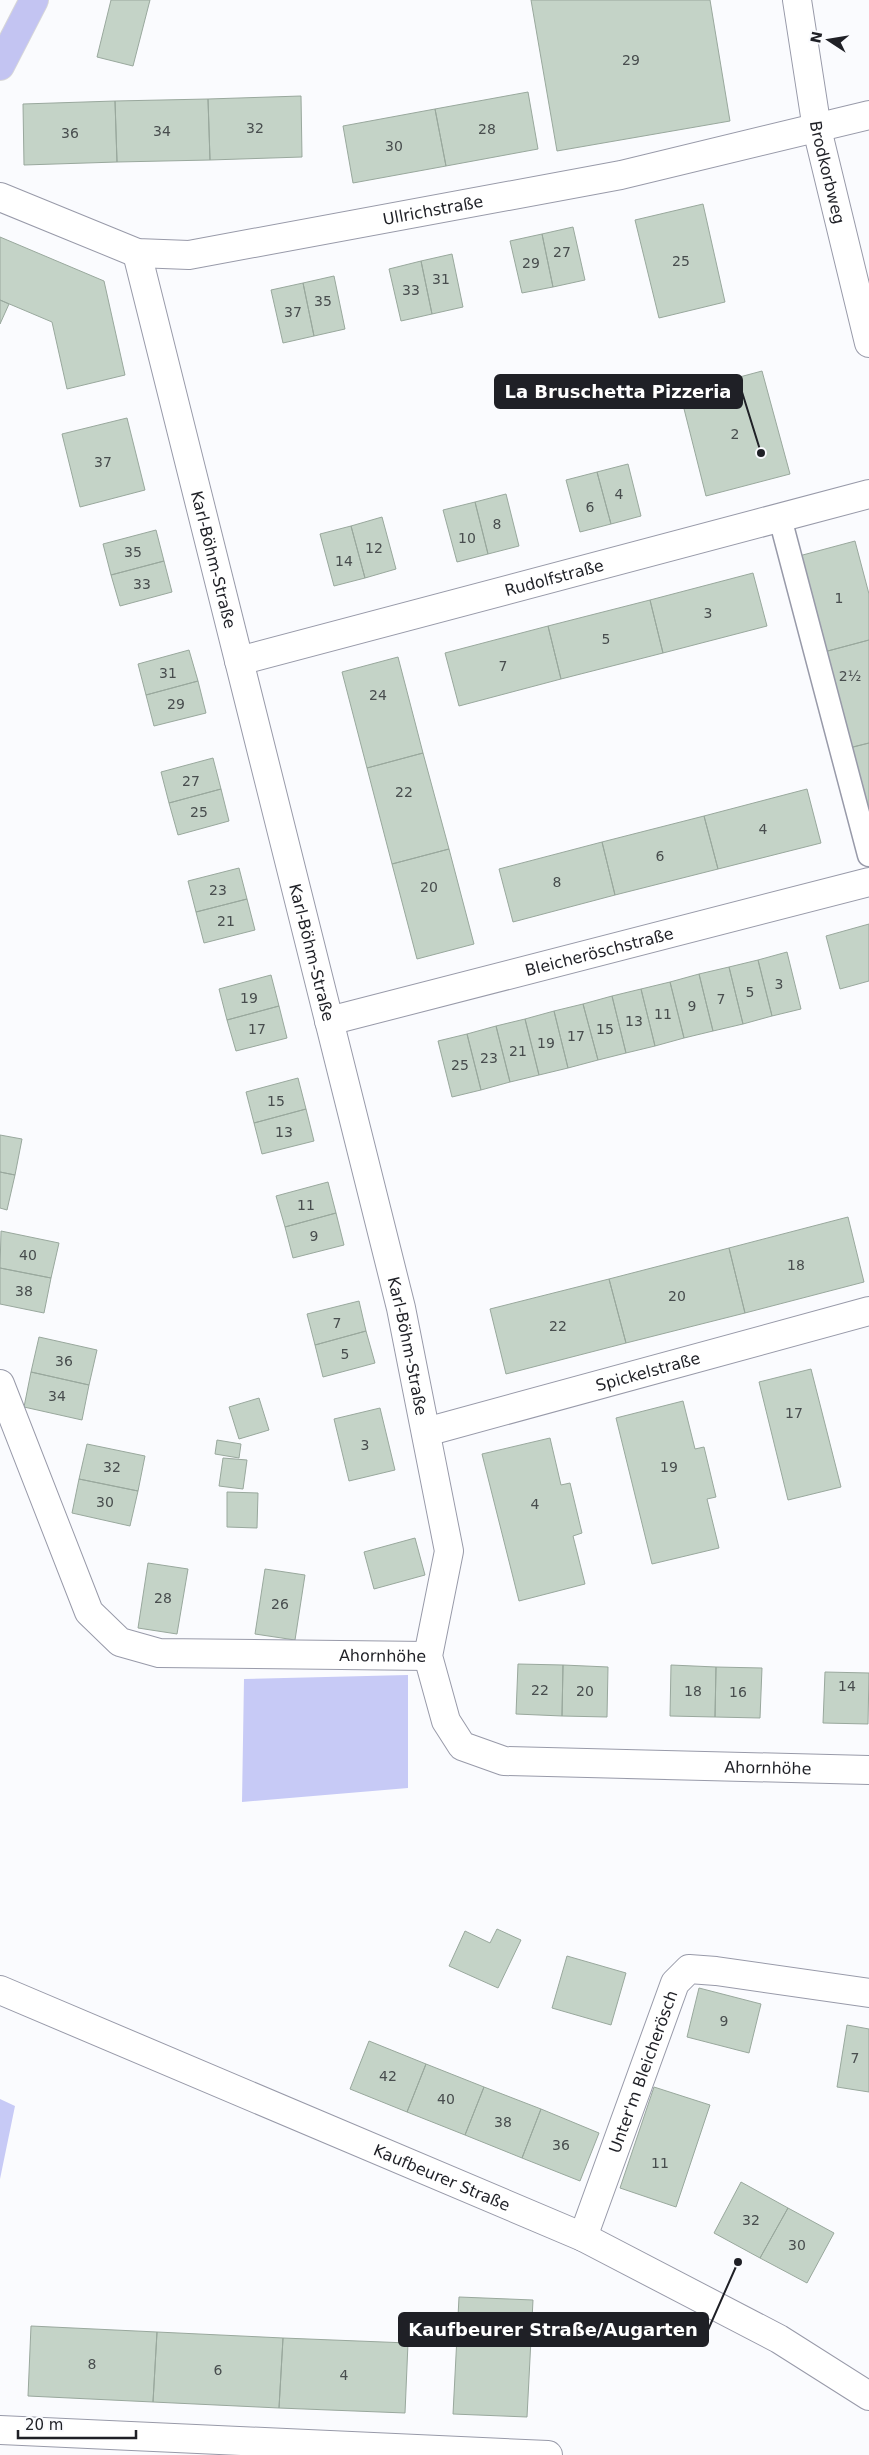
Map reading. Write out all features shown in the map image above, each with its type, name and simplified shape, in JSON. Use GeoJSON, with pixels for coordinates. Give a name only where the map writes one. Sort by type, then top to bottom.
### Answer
{"type":"FeatureCollection","features":[{"type":"Feature","properties":{"kind":"main road"},"geometry":{"type":"LineString","coordinates":[[0,66],[34,0]]}},
{"type":"Feature","properties":{"kind":"street","name":"Brodkorbweg"},"geometry":{"type":"LineString","coordinates":[[798,0],[817,129],[869,343]]}},
{"type":"Feature","properties":{"kind":"street","name":"Ullrichstraße"},"geometry":{"type":"LineString","coordinates":[[0,197],[137,253],[189,255],[621,175],[869,115]]}},
{"type":"Feature","properties":{"kind":"street","name":"Karl-Böhm-Straße"},"geometry":{"type":"LineString","coordinates":[[137,253],[401,1308],[448,1551],[428,1656]]}},
{"type":"Feature","properties":{"kind":"street","name":"Rudolfstraße"},"geometry":{"type":"LineString","coordinates":[[239,661],[869,494]]}},
{"type":"Feature","properties":{"kind":"street","name":"Bleicheröschstraße"},"geometry":{"type":"LineString","coordinates":[[329,1021],[869,882]]}},
{"type":"Feature","properties":{"kind":"street","name":"Spickelstraße"},"geometry":{"type":"LineString","coordinates":[[426,1432],[869,1311]]}},
{"type":"Feature","properties":{"kind":"street","name":"Ahornhöhe"},"geometry":{"type":"LineString","coordinates":[[0,1384],[89,1612],[120,1642],[159,1653],[428,1656],[446,1721],[462,1746],[504,1761],[869,1770]]}},
{"type":"Feature","properties":{"kind":"street","name":"Unter'm Bleicherösch"},"geometry":{"type":"LineString","coordinates":[[583,2237],[675,1983],[690,1969],[869,1993]]}},
{"type":"Feature","properties":{"kind":"street","name":"Kaufbeurer Straße"},"geometry":{"type":"LineString","coordinates":[[0,1990],[583,2237],[779,2339],[869,2396]]}},
{"type":"Feature","properties":{"kind":"street"},"geometry":{"type":"LineString","coordinates":[[0,2430],[548,2455]]}},
{"type":"Feature","properties":{"kind":"lane"},"geometry":{"type":"LineString","coordinates":[[780,518],[869,855]]}},
{"type":"Feature","properties":{"kind":"shaded area"},"geometry":{"type":"Polygon","coordinates":[[[408,1675],[408,1788],[242,1802],[244,1679],[408,1675]]]}},
{"type":"Feature","properties":{"kind":"shaded area"},"geometry":{"type":"Polygon","coordinates":[[[0,2099],[15,2106],[0,2179],[0,2099]]]}},
{"type":"Feature","properties":{"kind":"building"},"geometry":{"type":"Polygon","coordinates":[[[111,0],[150,0],[133,66],[97,57],[111,0]]]}},
{"type":"Feature","properties":{"kind":"building"},"geometry":{"type":"Polygon","coordinates":[[[531,0],[710,0],[730,121],[557,151],[531,0]]]}},
{"type":"Feature","properties":{"kind":"building"},"geometry":{"type":"Polygon","coordinates":[[[528,92],[538,149],[446,166],[435,109],[528,92]]]}},
{"type":"Feature","properties":{"kind":"building"},"geometry":{"type":"Polygon","coordinates":[[[301,96],[302,157],[210,160],[208,99],[301,96]]]}},
{"type":"Feature","properties":{"kind":"building"},"geometry":{"type":"Polygon","coordinates":[[[208,99],[210,160],[117,162],[115,101],[208,99]]]}},
{"type":"Feature","properties":{"kind":"building"},"geometry":{"type":"Polygon","coordinates":[[[115,101],[117,162],[24,165],[23,104],[115,101]]]}},
{"type":"Feature","properties":{"kind":"building"},"geometry":{"type":"Polygon","coordinates":[[[435,109],[446,166],[353,183],[343,126],[435,109]]]}},
{"type":"Feature","properties":{"kind":"building"},"geometry":{"type":"Polygon","coordinates":[[[703,204],[725,302],[659,318],[635,220],[703,204]]]}},
{"type":"Feature","properties":{"kind":"building"},"geometry":{"type":"Polygon","coordinates":[[[573,227],[585,280],[553,287],[542,234],[573,227]]]}},
{"type":"Feature","properties":{"kind":"building"},"geometry":{"type":"Polygon","coordinates":[[[542,234],[553,287],[522,293],[510,241],[542,234]]]}},
{"type":"Feature","properties":{"kind":"building"},"geometry":{"type":"Polygon","coordinates":[[[0,237],[104,281],[125,375],[67,389],[52,322],[0,300],[0,237]]]}},
{"type":"Feature","properties":{"kind":"building"},"geometry":{"type":"Polygon","coordinates":[[[452,254],[463,307],[432,314],[421,261],[452,254]]]}},
{"type":"Feature","properties":{"kind":"building"},"geometry":{"type":"Polygon","coordinates":[[[421,261],[432,314],[401,321],[389,269],[421,261]]]}},
{"type":"Feature","properties":{"kind":"building"},"geometry":{"type":"Polygon","coordinates":[[[334,276],[345,329],[314,336],[303,283],[334,276]]]}},
{"type":"Feature","properties":{"kind":"building"},"geometry":{"type":"Polygon","coordinates":[[[303,283],[314,336],[283,343],[271,290],[303,283]]]}},
{"type":"Feature","properties":{"kind":"building"},"geometry":{"type":"Polygon","coordinates":[[[0,300],[9,304],[0,324],[0,300]]]}},
{"type":"Feature","properties":{"kind":"building"},"geometry":{"type":"Polygon","coordinates":[[[762,371],[790,474],[706,496],[680,393],[762,371]]]}},
{"type":"Feature","properties":{"kind":"building"},"geometry":{"type":"Polygon","coordinates":[[[127,418],[145,490],[80,507],[62,434],[127,418]]]}},
{"type":"Feature","properties":{"kind":"building"},"geometry":{"type":"Polygon","coordinates":[[[628,464],[641,516],[611,524],[597,472],[628,464]]]}},
{"type":"Feature","properties":{"kind":"building"},"geometry":{"type":"Polygon","coordinates":[[[597,472],[611,524],[580,532],[566,480],[597,472]]]}},
{"type":"Feature","properties":{"kind":"building"},"geometry":{"type":"Polygon","coordinates":[[[506,494],[519,546],[488,554],[475,502],[506,494]]]}},
{"type":"Feature","properties":{"kind":"building"},"geometry":{"type":"Polygon","coordinates":[[[475,502],[488,554],[457,562],[443,510],[475,502]]]}},
{"type":"Feature","properties":{"kind":"building"},"geometry":{"type":"Polygon","coordinates":[[[382,517],[396,569],[365,578],[351,526],[382,517]]]}},
{"type":"Feature","properties":{"kind":"building"},"geometry":{"type":"Polygon","coordinates":[[[351,526],[365,578],[334,586],[320,534],[351,526]]]}},
{"type":"Feature","properties":{"kind":"building"},"geometry":{"type":"Polygon","coordinates":[[[156,530],[164,561],[111,575],[103,544],[156,530]]]}},
{"type":"Feature","properties":{"kind":"building"},"geometry":{"type":"Polygon","coordinates":[[[855,541],[869,594],[869,640],[824,652],[799,556],[855,541]]]}},
{"type":"Feature","properties":{"kind":"building"},"geometry":{"type":"Polygon","coordinates":[[[164,561],[172,592],[120,606],[111,575],[164,561]]]}},
{"type":"Feature","properties":{"kind":"building"},"geometry":{"type":"Polygon","coordinates":[[[753,573],[767,626],[663,653],[650,600],[753,573]]]}},
{"type":"Feature","properties":{"kind":"building"},"geometry":{"type":"Polygon","coordinates":[[[650,600],[663,653],[561,679],[548,626],[650,600]]]}},
{"type":"Feature","properties":{"kind":"building"},"geometry":{"type":"Polygon","coordinates":[[[548,626],[561,679],[459,706],[445,653],[548,626]]]}},
{"type":"Feature","properties":{"kind":"building"},"geometry":{"type":"Polygon","coordinates":[[[869,640],[869,743],[849,748],[824,652],[869,640]]]}},
{"type":"Feature","properties":{"kind":"building"},"geometry":{"type":"Polygon","coordinates":[[[189,650],[198,681],[146,695],[138,664],[189,650]]]}},
{"type":"Feature","properties":{"kind":"building"},"geometry":{"type":"Polygon","coordinates":[[[398,657],[423,753],[367,768],[342,672],[398,657]]]}},
{"type":"Feature","properties":{"kind":"building"},"geometry":{"type":"Polygon","coordinates":[[[198,681],[206,713],[154,726],[146,695],[198,681]]]}},
{"type":"Feature","properties":{"kind":"building"},"geometry":{"type":"Polygon","coordinates":[[[869,743],[869,824],[849,748],[869,743]]]}},
{"type":"Feature","properties":{"kind":"building"},"geometry":{"type":"Polygon","coordinates":[[[423,753],[449,849],[392,864],[367,768],[423,753]]]}},
{"type":"Feature","properties":{"kind":"building"},"geometry":{"type":"Polygon","coordinates":[[[213,758],[221,789],[169,803],[161,772],[213,758]]]}},
{"type":"Feature","properties":{"kind":"building"},"geometry":{"type":"Polygon","coordinates":[[[221,789],[229,821],[178,835],[169,803],[221,789]]]}},
{"type":"Feature","properties":{"kind":"building"},"geometry":{"type":"Polygon","coordinates":[[[807,789],[821,843],[718,869],[704,816],[807,789]]]}},
{"type":"Feature","properties":{"kind":"building"},"geometry":{"type":"Polygon","coordinates":[[[704,816],[718,869],[615,895],[602,842],[704,816]]]}},
{"type":"Feature","properties":{"kind":"building"},"geometry":{"type":"Polygon","coordinates":[[[602,842],[615,895],[513,922],[499,869],[602,842]]]}},
{"type":"Feature","properties":{"kind":"building"},"geometry":{"type":"Polygon","coordinates":[[[449,849],[474,944],[417,959],[392,864],[449,849]]]}},
{"type":"Feature","properties":{"kind":"building"},"geometry":{"type":"Polygon","coordinates":[[[239,868],[247,899],[196,912],[188,881],[239,868]]]}},
{"type":"Feature","properties":{"kind":"building"},"geometry":{"type":"Polygon","coordinates":[[[247,899],[255,930],[204,943],[196,912],[247,899]]]}},
{"type":"Feature","properties":{"kind":"building"},"geometry":{"type":"Polygon","coordinates":[[[869,924],[869,981],[840,989],[826,936],[869,924]]]}},
{"type":"Feature","properties":{"kind":"building"},"geometry":{"type":"Polygon","coordinates":[[[787,952],[801,1009],[772,1016],[758,960],[787,952]]]}},
{"type":"Feature","properties":{"kind":"building"},"geometry":{"type":"Polygon","coordinates":[[[758,960],[772,1016],[743,1024],[729,967],[758,960]]]}},
{"type":"Feature","properties":{"kind":"building"},"geometry":{"type":"Polygon","coordinates":[[[729,967],[743,1024],[713,1031],[699,974],[729,967]]]}},
{"type":"Feature","properties":{"kind":"building"},"geometry":{"type":"Polygon","coordinates":[[[699,974],[713,1031],[684,1038],[670,982],[699,974]]]}},
{"type":"Feature","properties":{"kind":"building"},"geometry":{"type":"Polygon","coordinates":[[[271,975],[279,1006],[227,1020],[219,989],[271,975]]]}},
{"type":"Feature","properties":{"kind":"building"},"geometry":{"type":"Polygon","coordinates":[[[670,982],[684,1038],[655,1046],[641,989],[670,982]]]}},
{"type":"Feature","properties":{"kind":"building"},"geometry":{"type":"Polygon","coordinates":[[[641,989],[655,1046],[626,1053],[612,996],[641,989]]]}},
{"type":"Feature","properties":{"kind":"building"},"geometry":{"type":"Polygon","coordinates":[[[612,996],[626,1053],[598,1060],[583,1004],[612,996]]]}},
{"type":"Feature","properties":{"kind":"building"},"geometry":{"type":"Polygon","coordinates":[[[583,1004],[598,1060],[568,1068],[554,1011],[583,1004]]]}},
{"type":"Feature","properties":{"kind":"building"},"geometry":{"type":"Polygon","coordinates":[[[279,1006],[287,1038],[236,1051],[227,1020],[279,1006]]]}},
{"type":"Feature","properties":{"kind":"building"},"geometry":{"type":"Polygon","coordinates":[[[554,1011],[568,1068],[539,1075],[525,1019],[554,1011]]]}},
{"type":"Feature","properties":{"kind":"building"},"geometry":{"type":"Polygon","coordinates":[[[525,1019],[539,1075],[510,1082],[496,1026],[525,1019]]]}},
{"type":"Feature","properties":{"kind":"building"},"geometry":{"type":"Polygon","coordinates":[[[496,1026],[510,1082],[481,1090],[467,1034],[496,1026]]]}},
{"type":"Feature","properties":{"kind":"building"},"geometry":{"type":"Polygon","coordinates":[[[467,1034],[481,1090],[452,1097],[438,1041],[467,1034]]]}},
{"type":"Feature","properties":{"kind":"building"},"geometry":{"type":"Polygon","coordinates":[[[298,1078],[306,1109],[254,1123],[246,1092],[298,1078]]]}},
{"type":"Feature","properties":{"kind":"building"},"geometry":{"type":"Polygon","coordinates":[[[306,1109],[314,1141],[262,1154],[254,1123],[306,1109]]]}},
{"type":"Feature","properties":{"kind":"building"},"geometry":{"type":"Polygon","coordinates":[[[0,1135],[22,1139],[15,1175],[0,1172],[0,1135]]]}},
{"type":"Feature","properties":{"kind":"building"},"geometry":{"type":"Polygon","coordinates":[[[0,1172],[15,1175],[7,1210],[0,1208],[0,1172]]]}},
{"type":"Feature","properties":{"kind":"building"},"geometry":{"type":"Polygon","coordinates":[[[328,1182],[336,1213],[285,1227],[276,1196],[328,1182]]]}},
{"type":"Feature","properties":{"kind":"building"},"geometry":{"type":"Polygon","coordinates":[[[336,1213],[344,1245],[293,1258],[285,1227],[336,1213]]]}},
{"type":"Feature","properties":{"kind":"building"},"geometry":{"type":"Polygon","coordinates":[[[848,1217],[864,1282],[745,1313],[729,1248],[848,1217]]]}},
{"type":"Feature","properties":{"kind":"building"},"geometry":{"type":"Polygon","coordinates":[[[1,1231],[59,1243],[51,1278],[0,1268],[1,1231]]]}},
{"type":"Feature","properties":{"kind":"building"},"geometry":{"type":"Polygon","coordinates":[[[729,1248],[745,1313],[626,1343],[609,1279],[729,1248]]]}},
{"type":"Feature","properties":{"kind":"building"},"geometry":{"type":"Polygon","coordinates":[[[0,1268],[51,1278],[44,1313],[0,1304],[0,1268]]]}},
{"type":"Feature","properties":{"kind":"building"},"geometry":{"type":"Polygon","coordinates":[[[609,1279],[626,1343],[506,1374],[490,1309],[609,1279]]]}},
{"type":"Feature","properties":{"kind":"building"},"geometry":{"type":"Polygon","coordinates":[[[359,1301],[366,1331],[315,1345],[307,1314],[359,1301]]]}},
{"type":"Feature","properties":{"kind":"building"},"geometry":{"type":"Polygon","coordinates":[[[366,1331],[375,1363],[323,1377],[315,1345],[366,1331]]]}},
{"type":"Feature","properties":{"kind":"building"},"geometry":{"type":"Polygon","coordinates":[[[39,1337],[97,1350],[89,1385],[31,1372],[39,1337]]]}},
{"type":"Feature","properties":{"kind":"building"},"geometry":{"type":"Polygon","coordinates":[[[811,1369],[841,1487],[788,1500],[759,1382],[811,1369]]]}},
{"type":"Feature","properties":{"kind":"building"},"geometry":{"type":"Polygon","coordinates":[[[31,1372],[89,1385],[82,1420],[24,1407],[31,1372]]]}},
{"type":"Feature","properties":{"kind":"building"},"geometry":{"type":"Polygon","coordinates":[[[259,1398],[269,1430],[239,1439],[229,1407],[259,1398]]]}},
{"type":"Feature","properties":{"kind":"building"},"geometry":{"type":"Polygon","coordinates":[[[683,1401],[695,1449],[704,1447],[716,1497],[707,1499],[719,1548],[652,1564],[616,1418],[683,1401]]]}},
{"type":"Feature","properties":{"kind":"building"},"geometry":{"type":"Polygon","coordinates":[[[380,1408],[395,1470],[349,1481],[334,1419],[380,1408]]]}},
{"type":"Feature","properties":{"kind":"building"},"geometry":{"type":"Polygon","coordinates":[[[550,1438],[561,1485],[570,1483],[582,1533],[573,1536],[585,1584],[519,1601],[482,1454],[550,1438]]]}},
{"type":"Feature","properties":{"kind":"building"},"geometry":{"type":"Polygon","coordinates":[[[217,1440],[241,1444],[239,1458],[215,1454],[217,1440]]]}},
{"type":"Feature","properties":{"kind":"building"},"geometry":{"type":"Polygon","coordinates":[[[87,1444],[145,1456],[138,1491],[79,1479],[87,1444]]]}},
{"type":"Feature","properties":{"kind":"building"},"geometry":{"type":"Polygon","coordinates":[[[223,1458],[247,1460],[243,1489],[219,1486],[223,1458]]]}},
{"type":"Feature","properties":{"kind":"building"},"geometry":{"type":"Polygon","coordinates":[[[79,1479],[138,1491],[130,1526],[72,1513],[79,1479]]]}},
{"type":"Feature","properties":{"kind":"building"},"geometry":{"type":"Polygon","coordinates":[[[227,1492],[258,1493],[257,1528],[227,1527],[227,1492]]]}},
{"type":"Feature","properties":{"kind":"building"},"geometry":{"type":"Polygon","coordinates":[[[415,1538],[425,1575],[374,1589],[364,1552],[415,1538]]]}},
{"type":"Feature","properties":{"kind":"building"},"geometry":{"type":"Polygon","coordinates":[[[148,1563],[188,1569],[177,1634],[138,1628],[148,1563]]]}},
{"type":"Feature","properties":{"kind":"building"},"geometry":{"type":"Polygon","coordinates":[[[265,1569],[305,1575],[295,1640],[255,1634],[265,1569]]]}},
{"type":"Feature","properties":{"kind":"building"},"geometry":{"type":"Polygon","coordinates":[[[518,1664],[563,1665],[562,1716],[516,1714],[518,1664]]]}},
{"type":"Feature","properties":{"kind":"building"},"geometry":{"type":"Polygon","coordinates":[[[563,1665],[608,1667],[607,1717],[562,1716],[563,1665]]]}},
{"type":"Feature","properties":{"kind":"building"},"geometry":{"type":"Polygon","coordinates":[[[671,1665],[716,1667],[715,1717],[670,1716],[671,1665]]]}},
{"type":"Feature","properties":{"kind":"building"},"geometry":{"type":"Polygon","coordinates":[[[716,1667],[762,1668],[760,1718],[715,1717],[716,1667]]]}},
{"type":"Feature","properties":{"kind":"building"},"geometry":{"type":"Polygon","coordinates":[[[825,1672],[869,1673],[868,1724],[823,1723],[825,1672]]]}},
{"type":"Feature","properties":{"kind":"building"},"geometry":{"type":"Polygon","coordinates":[[[497,1929],[521,1940],[498,1988],[449,1966],[465,1931],[490,1943],[497,1929]]]}},
{"type":"Feature","properties":{"kind":"building"},"geometry":{"type":"Polygon","coordinates":[[[567,1956],[626,1973],[611,2025],[552,2008],[567,1956]]]}},
{"type":"Feature","properties":{"kind":"building"},"geometry":{"type":"Polygon","coordinates":[[[699,1988],[761,2004],[749,2053],[687,2037],[699,1988]]]}},
{"type":"Feature","properties":{"kind":"building"},"geometry":{"type":"Polygon","coordinates":[[[847,2025],[869,2029],[869,2092],[837,2087],[847,2025]]]}},
{"type":"Feature","properties":{"kind":"building"},"geometry":{"type":"Polygon","coordinates":[[[369,2041],[426,2064],[407,2112],[350,2089],[369,2041]]]}},
{"type":"Feature","properties":{"kind":"building"},"geometry":{"type":"Polygon","coordinates":[[[426,2064],[484,2087],[465,2135],[407,2112],[426,2064]]]}},
{"type":"Feature","properties":{"kind":"building"},"geometry":{"type":"Polygon","coordinates":[[[484,2087],[541,2109],[522,2158],[465,2135],[484,2087]]]}},
{"type":"Feature","properties":{"kind":"building"},"geometry":{"type":"Polygon","coordinates":[[[654,2087],[710,2105],[676,2207],[620,2188],[654,2087]]]}},
{"type":"Feature","properties":{"kind":"building"},"geometry":{"type":"Polygon","coordinates":[[[541,2109],[599,2133],[580,2181],[522,2158],[541,2109]]]}},
{"type":"Feature","properties":{"kind":"building"},"geometry":{"type":"Polygon","coordinates":[[[741,2182],[788,2208],[760,2258],[714,2233],[741,2182]]]}},
{"type":"Feature","properties":{"kind":"building"},"geometry":{"type":"Polygon","coordinates":[[[788,2208],[834,2233],[807,2283],[760,2258],[788,2208]]]}},
{"type":"Feature","properties":{"kind":"building"},"geometry":{"type":"Polygon","coordinates":[[[459,2297],[533,2300],[527,2417],[453,2414],[459,2297]]]}},
{"type":"Feature","properties":{"kind":"building"},"geometry":{"type":"Polygon","coordinates":[[[31,2326],[157,2332],[153,2402],[28,2396],[31,2326]]]}},
{"type":"Feature","properties":{"kind":"building"},"geometry":{"type":"Polygon","coordinates":[[[157,2332],[283,2338],[279,2408],[153,2402],[157,2332]]]}},
{"type":"Feature","properties":{"kind":"building"},"geometry":{"type":"Polygon","coordinates":[[[283,2338],[408,2343],[405,2413],[279,2408],[283,2338]]]}},
{"type":"Feature","properties":{"kind":"place","name":"La Bruschetta Pizzeria"},"geometry":{"type":"Point","coordinates":[761,453]}},
{"type":"Feature","properties":{"kind":"place","name":"Kaufbeurer Straße/Augarten"},"geometry":{"type":"Point","coordinates":[738,2262]}}]}
